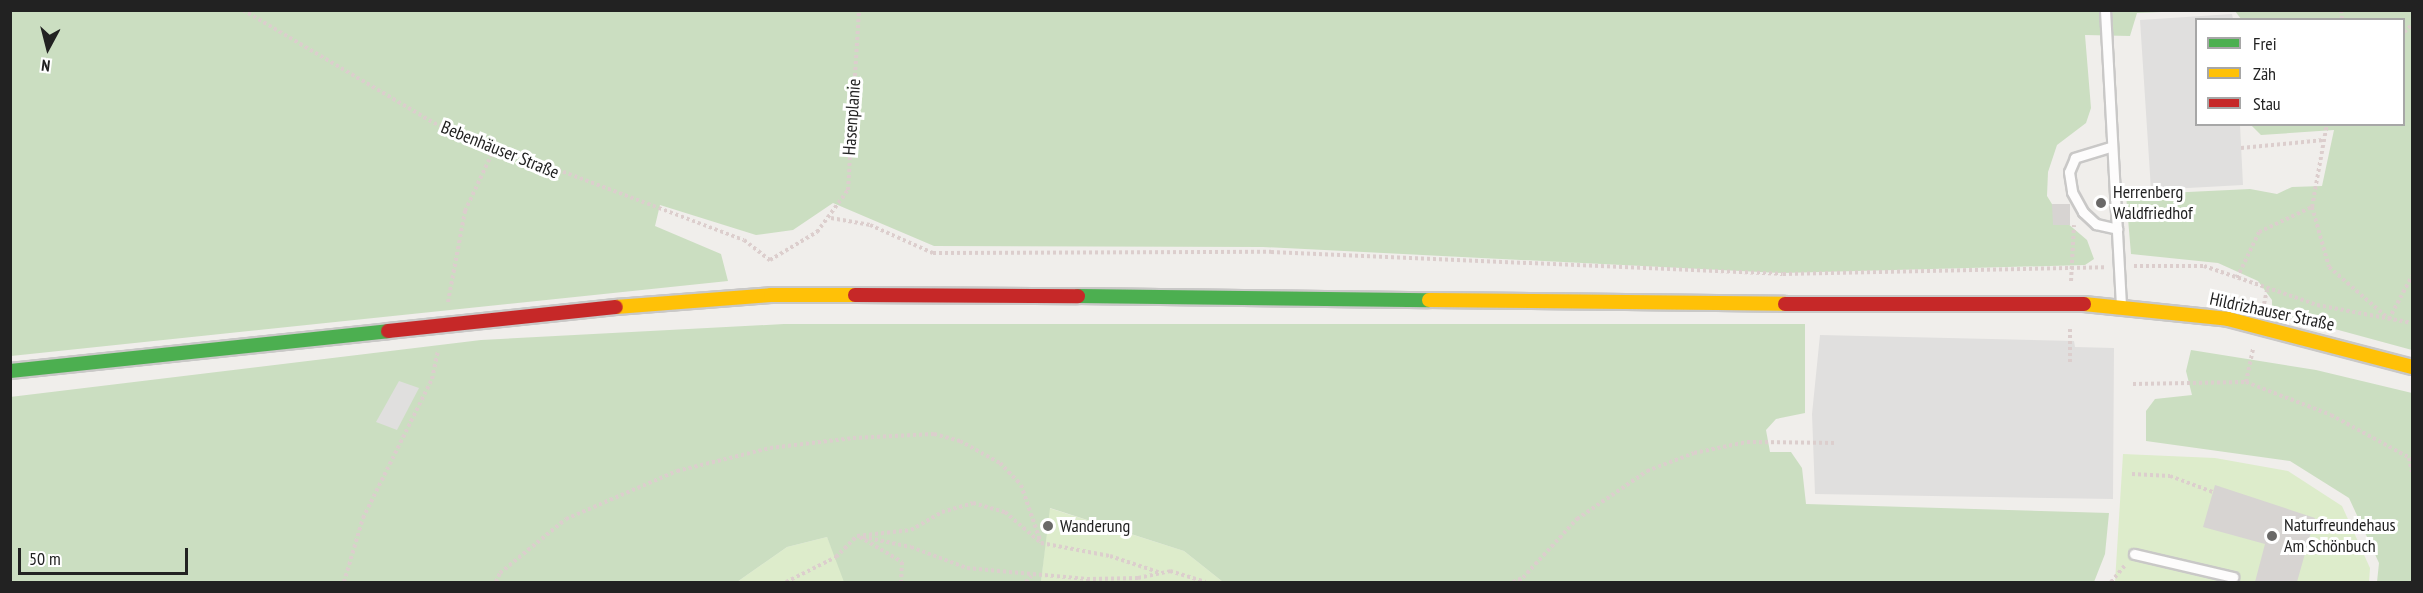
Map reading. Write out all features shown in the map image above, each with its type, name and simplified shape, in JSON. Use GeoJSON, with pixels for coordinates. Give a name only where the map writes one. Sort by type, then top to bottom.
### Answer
{"type":"FeatureCollection","features":[{"type":"Feature","properties":{"kind":"main road","name":"Hildrizhauser Straße"},"geometry":{"type":"LineString","coordinates":[[10,371],[659,302],[854,294],[1780,304],[2070,303],[2121,307],[2259,325],[2412,367]]}},
{"type":"Feature","properties":{"kind":"lane"},"geometry":{"type":"LineString","coordinates":[[2105,10],[2110,147],[2120,266],[2121,307]]}},
{"type":"Feature","properties":{"kind":"lane"},"geometry":{"type":"LineString","coordinates":[[2110,147],[2074,158],[2069,172],[2078,203],[2096,224],[2117,229]]}},
{"type":"Feature","properties":{"kind":"lane"},"geometry":{"type":"LineString","coordinates":[[2134,554],[2234,577]]}},
{"type":"Feature","properties":{"kind":"path","name":"Bebenhäuser Straße"},"geometry":{"type":"LineString","coordinates":[[243,10],[434,123],[494,149],[744,240],[770,260]]}},
{"type":"Feature","properties":{"kind":"path","name":"Hasenplanie"},"geometry":{"type":"LineString","coordinates":[[770,260],[799,245],[831,218],[848,190],[859,10]]}},
{"type":"Feature","properties":{"kind":"path"},"geometry":{"type":"LineString","coordinates":[[2327,126],[2312,207],[2329,267],[2388,320]]}},
{"type":"Feature","properties":{"kind":"path"},"geometry":{"type":"LineString","coordinates":[[2241,148],[2324,140]]}},
{"type":"Feature","properties":{"kind":"path"},"geometry":{"type":"LineString","coordinates":[[344,582],[363,518],[432,379],[465,211],[494,149]]}},
{"type":"Feature","properties":{"kind":"path"},"geometry":{"type":"LineString","coordinates":[[2072,269],[2078,203]]}},
{"type":"Feature","properties":{"kind":"path"},"geometry":{"type":"LineString","coordinates":[[2237,278],[2259,232],[2312,207]]}},
{"type":"Feature","properties":{"kind":"path"},"geometry":{"type":"LineString","coordinates":[[831,218],[870,225],[933,253],[1271,252],[1784,274],[2204,266],[2317,305],[2412,323]]}},
{"type":"Feature","properties":{"kind":"path"},"geometry":{"type":"LineString","coordinates":[[2388,320],[2412,276]]}},
{"type":"Feature","properties":{"kind":"path"},"geometry":{"type":"LineString","coordinates":[[2246,382],[2259,325]]}},
{"type":"Feature","properties":{"kind":"path"},"geometry":{"type":"LineString","coordinates":[[2133,384],[2246,382],[2331,415],[2410,459],[2412,472]]}},
{"type":"Feature","properties":{"kind":"path"},"geometry":{"type":"LineString","coordinates":[[496,582],[500,573],[566,519],[677,471],[770,448],[852,438],[934,434],[960,441],[1000,463],[1021,485],[1041,543]]}},
{"type":"Feature","properties":{"kind":"path"},"geometry":{"type":"LineString","coordinates":[[1519,582],[1577,519],[1647,471],[1738,443],[1837,443]]}},
{"type":"Feature","properties":{"kind":"path"},"geometry":{"type":"LineString","coordinates":[[2132,474],[2170,476],[2213,492]]}},
{"type":"Feature","properties":{"kind":"path"},"geometry":{"type":"LineString","coordinates":[[786,582],[836,557],[857,536],[911,530],[942,512],[973,503],[1005,512],[1041,543],[1110,556],[1158,572]]}},
{"type":"Feature","properties":{"kind":"path"},"geometry":{"type":"LineString","coordinates":[[857,536],[911,547],[967,568],[1030,576],[1138,578],[1158,572],[1181,572],[1205,582]]}},
{"type":"Feature","properties":{"kind":"path"},"geometry":{"type":"LineString","coordinates":[[857,536],[902,562],[900,582]]}},
{"type":"Feature","properties":{"kind":"path"},"geometry":{"type":"LineString","coordinates":[[2111,582],[2134,554]]}},
{"type":"Feature","properties":{"kind":"path"},"geometry":{"type":"LineString","coordinates":[[1026,582],[1030,576]]}},
{"type":"Feature","properties":{"kind":"path"},"geometry":{"type":"LineString","coordinates":[[1513,582],[1523,578]]}},
{"type":"Feature","properties":{"kind":"green space"},"geometry":{"type":"Polygon","coordinates":[[[10,11],[2186,11],[2137,13],[2130,36],[2085,35],[2091,108],[2086,123],[2057,145],[2048,172],[2047,196],[2060,217],[2087,240],[2094,259],[2085,265],[1782,273],[1263,247],[934,246],[833,203],[793,230],[756,235],[660,205],[655,226],[721,254],[728,281],[11,356],[10,11]]]}},
{"type":"Feature","properties":{"kind":"green space"},"geometry":{"type":"Polygon","coordinates":[[[2235,11],[2412,11],[2412,350],[2272,312],[2272,300],[2258,281],[2218,263],[2131,254],[2126,195],[2250,189],[2277,194],[2292,187],[2322,186],[2334,130],[2261,135],[2252,126],[2405,126],[2405,18],[2240,18],[2235,11]]]}},
{"type":"Feature","properties":{"kind":"green space"},"geometry":{"type":"Polygon","coordinates":[[[784,324],[1805,324],[1805,413],[1776,419],[1766,430],[1770,452],[1791,452],[1802,468],[1806,504],[2109,513],[2105,554],[2094,582],[1223,582],[1184,551],[1050,508],[1041,582],[844,582],[827,537],[787,547],[737,582],[11,582],[10,397],[481,340],[784,324]]]}},
{"type":"Feature","properties":{"kind":"green space"},"geometry":{"type":"Polygon","coordinates":[[[2191,350],[2316,370],[2412,393],[2412,582],[2377,582],[2379,563],[2349,498],[2290,461],[2146,441],[2146,411],[2155,399],[2192,395],[2186,371],[2191,350]]]}},
{"type":"Feature","properties":{"kind":"green space"},"geometry":{"type":"Polygon","coordinates":[[[2123,454],[2215,458],[2288,471],[2342,506],[2370,568],[2369,582],[2115,582],[2123,454]]]}},
{"type":"Feature","properties":{"kind":"green space"},"geometry":{"type":"Polygon","coordinates":[[[1049,508],[1184,551],[1223,582],[1041,582],[1049,508]]]}},
{"type":"Feature","properties":{"kind":"green space"},"geometry":{"type":"Polygon","coordinates":[[[827,537],[846,582],[737,582],[787,547],[827,537]]]}},
{"type":"Feature","properties":{"kind":"shaded area"},"geometry":{"type":"Polygon","coordinates":[[[2232,14],[2233,18],[2195,18],[2195,126],[2240,126],[2243,185],[2151,190],[2140,20],[2232,14]]]}},
{"type":"Feature","properties":{"kind":"shaded area"},"geometry":{"type":"Polygon","coordinates":[[[1820,335],[2074,341],[2075,347],[2114,348],[2113,499],[1815,494],[1812,414],[1820,335]]]}},
{"type":"Feature","properties":{"kind":"shaded area"},"geometry":{"type":"Polygon","coordinates":[[[399,381],[419,388],[397,430],[376,422],[399,381]]]}},
{"type":"Feature","properties":{"kind":"building"},"geometry":{"type":"Polygon","coordinates":[[[2052,204],[2070,204],[2070,225],[2053,225],[2052,204]]]}},
{"type":"Feature","properties":{"kind":"building","name":"Naturfreundehaus Am Schönbuch"},"geometry":{"type":"Polygon","coordinates":[[[2215,485],[2315,518],[2297,582],[2255,582],[2265,544],[2203,527],[2215,485]]]}},
{"type":"Feature","properties":{"kind":"traffic: fast"},"geometry":{"type":"LineString","coordinates":[[1078,296],[1429,300]]}},
{"type":"Feature","properties":{"kind":"traffic: fast"},"geometry":{"type":"LineString","coordinates":[[10,371],[388,331]]}},
{"type":"Feature","properties":{"kind":"traffic: slow"},"geometry":{"type":"LineString","coordinates":[[616,307],[771,295],[855,295]]}},
{"type":"Feature","properties":{"kind":"traffic: slow"},"geometry":{"type":"LineString","coordinates":[[1429,300],[1785,304]]}},
{"type":"Feature","properties":{"kind":"traffic: slow"},"geometry":{"type":"LineString","coordinates":[[2084,304],[2228,319],[2412,367]]}},
{"type":"Feature","properties":{"kind":"traffic: jam"},"geometry":{"type":"LineString","coordinates":[[855,295],[1078,296]]}},
{"type":"Feature","properties":{"kind":"traffic: jam"},"geometry":{"type":"LineString","coordinates":[[1785,304],[2084,304]]}},
{"type":"Feature","properties":{"kind":"traffic: jam"},"geometry":{"type":"LineString","coordinates":[[388,331],[616,307]]}},
{"type":"Feature","properties":{"kind":"place","name":"Herrenberg Waldfriedhof"},"geometry":{"type":"Point","coordinates":[2101,203]}},
{"type":"Feature","properties":{"kind":"place","name":"Wanderung"},"geometry":{"type":"Point","coordinates":[1048,526]}},
{"type":"Feature","properties":{"kind":"place","name":"Naturfreundehaus Am Schönbuch"},"geometry":{"type":"Point","coordinates":[2272,536]}}]}
